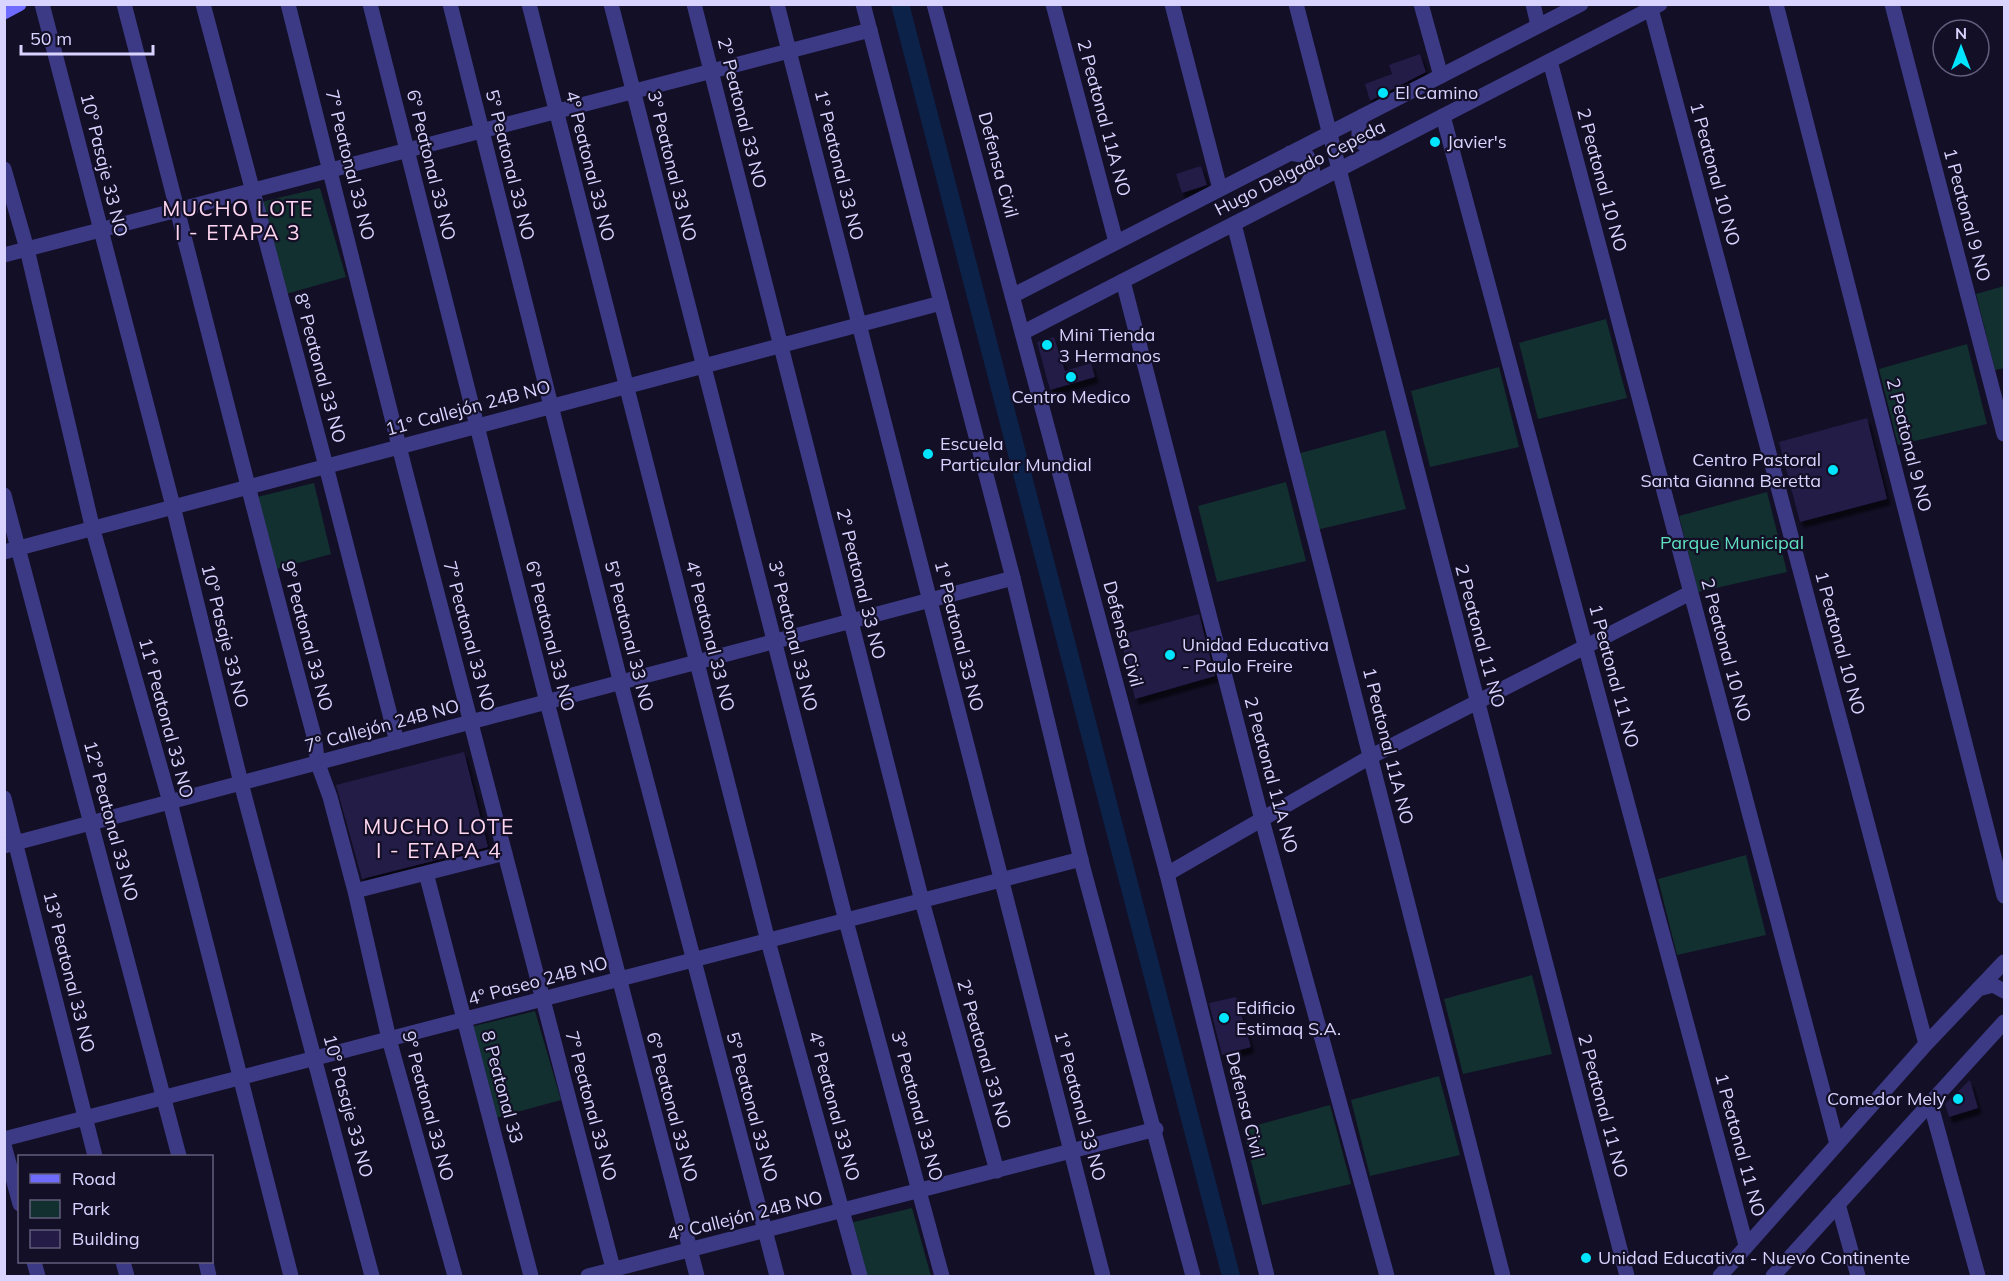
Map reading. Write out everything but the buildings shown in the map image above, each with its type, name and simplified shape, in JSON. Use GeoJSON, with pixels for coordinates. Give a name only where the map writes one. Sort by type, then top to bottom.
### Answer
{"type":"FeatureCollection","features":[{"type":"Feature","properties":{"kind":"main road"},"geometry":{"type":"LineString","coordinates":[[4,12],[19,4]]}},
{"type":"Feature","properties":{"kind":"street","name":"10° Pasaje 33 NO"},"geometry":{"type":"LineString","coordinates":[[42,4],[173,506],[241,783],[372,1276]]}},
{"type":"Feature","properties":{"kind":"street","name":"9° Peatonal 33 NO"},"geometry":{"type":"LineString","coordinates":[[124,4],[178,209],[246,486],[314,736],[318,764],[330,797],[355,891],[389,1039],[454,1276]]}},
{"type":"Feature","properties":{"kind":"street","name":"8° Peatonal 33 NO"},"geometry":{"type":"LineString","coordinates":[[203,4],[397,742]]}},
{"type":"Feature","properties":{"kind":"street","name":"7° Peatonal 33 NO"},"geometry":{"type":"LineString","coordinates":[[288,4],[614,1273]]}},
{"type":"Feature","properties":{"kind":"street","name":"6° Peatonal 33 NO"},"geometry":{"type":"LineString","coordinates":[[370,4],[547,702],[698,1276]]}},
{"type":"Feature","properties":{"kind":"street","name":"5° Peatonal 33 NO"},"geometry":{"type":"LineString","coordinates":[[450,4],[620,680],[777,1276]]}},
{"type":"Feature","properties":{"kind":"street","name":"4° Peatonal 33 NO"},"geometry":{"type":"LineString","coordinates":[[529,4],[768,941],[860,1276]]}},
{"type":"Feature","properties":{"kind":"street","name":"3° Peatonal 33 NO"},"geometry":{"type":"LineString","coordinates":[[611,4],[846,921],[942,1276]]}},
{"type":"Feature","properties":{"kind":"street","name":"2° Peatonal 33 NO"},"geometry":{"type":"LineString","coordinates":[[694,4],[922,901],[997,1171]]}},
{"type":"Feature","properties":{"kind":"street","name":"1° Peatonal 33 NO"},"geometry":{"type":"LineString","coordinates":[[777,4],[1103,1276]]}},
{"type":"Feature","properties":{"kind":"street"},"geometry":{"type":"LineString","coordinates":[[863,4],[1013,578],[1081,859],[1156,1129],[1193,1276]]}},
{"type":"Feature","properties":{"kind":"street","name":"Defensa Civil"},"geometry":{"type":"LineString","coordinates":[[934,4],[1167,874],[1267,1276]]}},
{"type":"Feature","properties":{"kind":"street","name":"2 Peatonal 11A NO"},"geometry":{"type":"LineString","coordinates":[[1053,4],[1116,242]]}},
{"type":"Feature","properties":{"kind":"street"},"geometry":{"type":"LineString","coordinates":[[1172,4],[1220,189]]}},
{"type":"Feature","properties":{"kind":"street","name":"2 Peatonal 11 NO"},"geometry":{"type":"LineString","coordinates":[[1296,4],[1627,1276]]}},
{"type":"Feature","properties":{"kind":"street"},"geometry":{"type":"LineString","coordinates":[[1421,4],[1441,76]]}},
{"type":"Feature","properties":{"kind":"street"},"geometry":{"type":"LineString","coordinates":[[1533,4],[1538,26]]}},
{"type":"Feature","properties":{"kind":"street","name":"Hugo Delgado Cepeda"},"geometry":{"type":"LineString","coordinates":[[1012,296],[1581,4]]}},
{"type":"Feature","properties":{"kind":"street","name":"2 Peatonal 9 NO"},"geometry":{"type":"LineString","coordinates":[[1776,4],[2004,896]]}},
{"type":"Feature","properties":{"kind":"street","name":"1 Peatonal 9 NO"},"geometry":{"type":"LineString","coordinates":[[1892,4],[2004,434]]}},
{"type":"Feature","properties":{"kind":"street","name":"Hugo Delgado Cepeda"},"geometry":{"type":"LineString","coordinates":[[1022,333],[1656,7]]}},
{"type":"Feature","properties":{"kind":"street","name":"1 Peatonal 10 NO"},"geometry":{"type":"LineString","coordinates":[[1656,7],[1926,1044]]}},
{"type":"Feature","properties":{"kind":"street"},"geometry":{"type":"LineString","coordinates":[[4,255],[870,30]]}},
{"type":"Feature","properties":{"kind":"street","name":"2 Peatonal 10 NO"},"geometry":{"type":"LineString","coordinates":[[1550,61],[1837,1144]]}},
{"type":"Feature","properties":{"kind":"street"},"geometry":{"type":"LineString","coordinates":[[1362,116],[1359,124],[1359,141],[1370,148],[1381,148]]}},
{"type":"Feature","properties":{"kind":"street","name":"1 Peatonal 11 NO"},"geometry":{"type":"LineString","coordinates":[[1443,116],[1746,1245]]}},
{"type":"Feature","properties":{"kind":"street"},"geometry":{"type":"LineString","coordinates":[[1290,153],[1307,156],[1311,162],[1312,177],[1305,187]]}},
{"type":"Feature","properties":{"kind":"street","name":"11° Peatonal 33 NO"},"geometry":{"type":"LineString","coordinates":[[4,169],[27,249],[93,530],[170,802],[291,1276]]}},
{"type":"Feature","properties":{"kind":"street","name":"1 Peatonal 11A NO"},"geometry":{"type":"LineString","coordinates":[[1234,224],[1503,1276]]}},
{"type":"Feature","properties":{"kind":"street","name":"2 Peatonal 11A NO"},"geometry":{"type":"LineString","coordinates":[[1123,281],[1262,820],[1387,1276]]}},
{"type":"Feature","properties":{"kind":"street","name":"11° Callejón 24B NO"},"geometry":{"type":"LineString","coordinates":[[12,550],[941,303]]}},
{"type":"Feature","properties":{"kind":"street","name":"12° Peatonal 33 NO"},"geometry":{"type":"LineString","coordinates":[[4,495],[12,550],[91,824],[179,1155]]}},
{"type":"Feature","properties":{"kind":"street","name":"7° Callejón 24B NO"},"geometry":{"type":"LineString","coordinates":[[10,844],[318,764],[620,680],[774,642],[1013,578]]}},
{"type":"Feature","properties":{"kind":"street"},"geometry":{"type":"LineString","coordinates":[[1167,874],[1371,758],[1586,649],[1690,593]]}},
{"type":"Feature","properties":{"kind":"street","name":"13° Peatonal 33 NO"},"geometry":{"type":"LineString","coordinates":[[4,798],[10,844],[95,1155]]}},
{"type":"Feature","properties":{"kind":"street"},"geometry":{"type":"LineString","coordinates":[[355,891],[505,853]]}},
{"type":"Feature","properties":{"kind":"street","name":"4° Paseo 24B NO"},"geometry":{"type":"LineString","coordinates":[[4,1139],[1081,859]]}},
{"type":"Feature","properties":{"kind":"street","name":"8 Peatonal 33"},"geometry":{"type":"LineString","coordinates":[[426,873],[531,1276]]}},
{"type":"Feature","properties":{"kind":"street"},"geometry":{"type":"LineString","coordinates":[[1720,1276],[1926,1044],[2004,962]]}},
{"type":"Feature","properties":{"kind":"street"},"geometry":{"type":"LineString","coordinates":[[1978,989],[1993,985],[2004,991]]}},
{"type":"Feature","properties":{"kind":"street"},"geometry":{"type":"LineString","coordinates":[[1773,1276],[2004,1022]]}},
{"type":"Feature","properties":{"kind":"street"},"geometry":{"type":"LineString","coordinates":[[1930,1102],[1978,1276]]}},
{"type":"Feature","properties":{"kind":"street","name":"4° Callejón 24B NO"},"geometry":{"type":"LineString","coordinates":[[588,1276],[614,1273],[765,1230],[843,1212],[1156,1129]]}},
{"type":"Feature","properties":{"kind":"street"},"geometry":{"type":"LineString","coordinates":[[4,1144],[18,1196]]}},
{"type":"Feature","properties":{"kind":"street"},"geometry":{"type":"LineString","coordinates":[[1838,1204],[1858,1276]]}},
{"type":"Feature","properties":{"kind":"green space"},"geometry":{"type":"Polygon","coordinates":[[[320,188],[346,277],[286,294],[261,202],[320,188]]]}},
{"type":"Feature","properties":{"kind":"green space"},"geometry":{"type":"Polygon","coordinates":[[[2004,286],[2004,368],[1995,370],[1976,294],[2004,286]]]}},
{"type":"Feature","properties":{"kind":"green space"},"geometry":{"type":"Polygon","coordinates":[[[1606,319],[1627,398],[1538,419],[1519,343],[1606,319]]]}},
{"type":"Feature","properties":{"kind":"green space"},"geometry":{"type":"Polygon","coordinates":[[[1967,344],[1987,424],[1898,445],[1879,369],[1967,344]]]}},
{"type":"Feature","properties":{"kind":"green space"},"geometry":{"type":"Polygon","coordinates":[[[1499,367],[1519,447],[1430,467],[1411,391],[1499,367]]]}},
{"type":"Feature","properties":{"kind":"green space"},"geometry":{"type":"Polygon","coordinates":[[[1385,430],[1406,509],[1316,530],[1297,454],[1385,430]]]}},
{"type":"Feature","properties":{"kind":"green space"},"geometry":{"type":"Polygon","coordinates":[[[1286,482],[1306,561],[1217,582],[1198,506],[1286,482]]]}},
{"type":"Feature","properties":{"kind":"green space"},"geometry":{"type":"Polygon","coordinates":[[[314,483],[331,554],[273,570],[253,498],[314,483]]]}},
{"type":"Feature","properties":{"kind":"green space","name":"Parque Municipal"},"geometry":{"type":"Polygon","coordinates":[[[1767,492],[1787,572],[1698,592],[1679,516],[1767,492]]]}},
{"type":"Feature","properties":{"kind":"green space"},"geometry":{"type":"Polygon","coordinates":[[[1746,855],[1766,935],[1677,955],[1658,879],[1746,855]]]}},
{"type":"Feature","properties":{"kind":"green space"},"geometry":{"type":"Polygon","coordinates":[[[1532,975],[1552,1054],[1463,1074],[1444,999],[1532,975]]]}},
{"type":"Feature","properties":{"kind":"green space"},"geometry":{"type":"Polygon","coordinates":[[[535,1011],[561,1100],[495,1118],[470,1027],[535,1011]]]}},
{"type":"Feature","properties":{"kind":"green space"},"geometry":{"type":"Polygon","coordinates":[[[1439,1076],[1460,1155],[1370,1176],[1351,1100],[1439,1076]]]}},
{"type":"Feature","properties":{"kind":"green space"},"geometry":{"type":"Polygon","coordinates":[[[1330,1105],[1351,1184],[1262,1205],[1243,1129],[1330,1105]]]}},
{"type":"Feature","properties":{"kind":"green space"},"geometry":{"type":"Polygon","coordinates":[[[912,1208],[931,1276],[864,1276],[850,1223],[912,1208]]]}},
{"type":"Feature","properties":{"kind":"waterway"},"geometry":{"type":"LineString","coordinates":[[900,4],[1231,1276]]}},
{"type":"Feature","properties":{"kind":"place","name":"El Camino"},"geometry":{"type":"Point","coordinates":[1383,93]}},
{"type":"Feature","properties":{"kind":"place","name":"Javier's"},"geometry":{"type":"Point","coordinates":[1435,142]}},
{"type":"Feature","properties":{"kind":"place","name":"Mini Tienda 3 Hermanos"},"geometry":{"type":"Point","coordinates":[1047,345]}},
{"type":"Feature","properties":{"kind":"place","name":"Centro Medico"},"geometry":{"type":"Point","coordinates":[1071,377]}},
{"type":"Feature","properties":{"kind":"place","name":"Escuela Particular Mundial"},"geometry":{"type":"Point","coordinates":[928,454]}},
{"type":"Feature","properties":{"kind":"place","name":"Centro Pastoral Santa Gianna Beretta"},"geometry":{"type":"Point","coordinates":[1833,470]}},
{"type":"Feature","properties":{"kind":"place","name":"Unidad Educativa - Paulo Freire"},"geometry":{"type":"Point","coordinates":[1170,655]}},
{"type":"Feature","properties":{"kind":"place","name":"Edificio Estimaq S.A."},"geometry":{"type":"Point","coordinates":[1224,1018]}},
{"type":"Feature","properties":{"kind":"place","name":"Comedor Mely"},"geometry":{"type":"Point","coordinates":[1958,1099]}},
{"type":"Feature","properties":{"kind":"place","name":"Unidad Educativa - Nuevo Continente"},"geometry":{"type":"Point","coordinates":[1586,1258]}},
{"type":"Feature","properties":{"kind":"district","name":"MUCHO LOTE I - ETAPA 3"},"geometry":{"type":"Point","coordinates":[238,221]}},
{"type":"Feature","properties":{"kind":"district","name":"MUCHO LOTE I - ETAPA 4"},"geometry":{"type":"Point","coordinates":[439,839]}}]}
